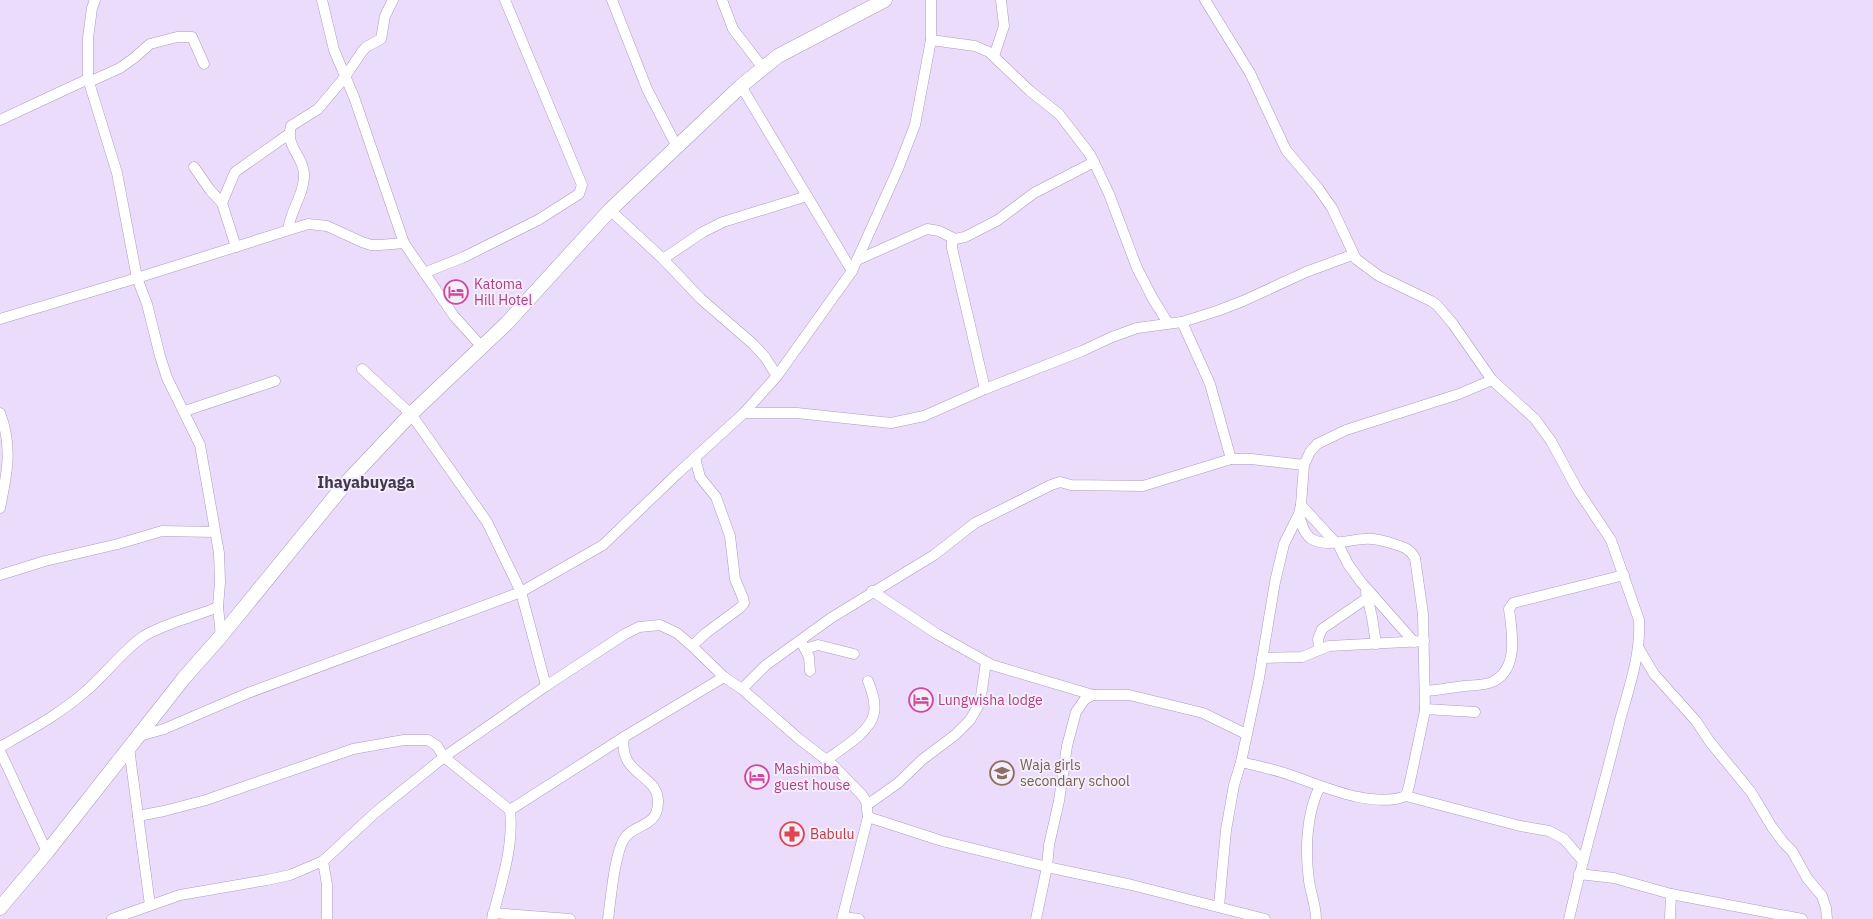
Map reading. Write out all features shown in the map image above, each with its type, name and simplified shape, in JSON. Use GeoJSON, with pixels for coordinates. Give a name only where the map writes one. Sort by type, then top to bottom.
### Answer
{"type":"FeatureCollection","features":[{"type":"Feature","properties":{"kind":"main road"},"geometry":{"type":"LineString","coordinates":[[0,908],[47,852],[184,678],[221,636],[345,484],[411,414],[507,323],[610,210],[741,86],[778,56],[879,1]]}},
{"type":"Feature","properties":{"kind":"street"},"geometry":{"type":"LineString","coordinates":[[96,0],[92,8],[88,38],[88,80],[117,173],[137,278],[147,304],[155,340],[168,378],[200,445],[220,574],[218,607],[221,636]]}},
{"type":"Feature","properties":{"kind":"street"},"geometry":{"type":"LineString","coordinates":[[322,0],[334,50],[354,97],[404,243],[454,316],[482,347]]}},
{"type":"Feature","properties":{"kind":"street"},"geometry":{"type":"LineString","coordinates":[[288,230],[304,174],[289,139],[291,126],[318,109],[366,47],[381,39],[384,16],[393,0]]}},
{"type":"Feature","properties":{"kind":"street"},"geometry":{"type":"LineString","coordinates":[[424,273],[464,257],[538,220],[579,194],[582,185],[505,0]]}},
{"type":"Feature","properties":{"kind":"street"},"geometry":{"type":"LineString","coordinates":[[612,0],[647,89],[676,147]]}},
{"type":"Feature","properties":{"kind":"street"},"geometry":{"type":"LineString","coordinates":[[722,0],[733,29],[763,68]]}},
{"type":"Feature","properties":{"kind":"street"},"geometry":{"type":"LineString","coordinates":[[139,736],[164,729],[248,693],[521,592],[603,545],[744,413],[777,376],[852,271],[898,169],[914,125],[931,40],[931,0]]}},
{"type":"Feature","properties":{"kind":"street"},"geometry":{"type":"LineString","coordinates":[[994,56],[1004,26],[1002,0]]}},
{"type":"Feature","properties":{"kind":"street"},"geometry":{"type":"LineString","coordinates":[[1205,0],[1250,73],[1286,150],[1332,208],[1352,255],[1358,263],[1436,305],[1453,324],[1492,380],[1534,419],[1551,441],[1577,489],[1611,540],[1639,620],[1640,633],[1610,761],[1582,860],[1569,919]]}},
{"type":"Feature","properties":{"kind":"street"},"geometry":{"type":"LineString","coordinates":[[0,120],[88,80],[120,68],[150,44],[177,37],[192,37],[199,49],[204,64]]}},
{"type":"Feature","properties":{"kind":"street"},"geometry":{"type":"LineString","coordinates":[[931,40],[975,46],[994,56],[1030,92],[1059,114],[1094,162],[1109,194],[1137,268],[1168,323]]}},
{"type":"Feature","properties":{"kind":"street"},"geometry":{"type":"LineString","coordinates":[[741,86],[852,271]]}},
{"type":"Feature","properties":{"kind":"street"},"geometry":{"type":"LineString","coordinates":[[222,203],[235,172],[289,134]]}},
{"type":"Feature","properties":{"kind":"street"},"geometry":{"type":"LineString","coordinates":[[857,260],[927,229],[939,231],[952,238],[965,237],[998,220],[1034,193],[1094,162]]}},
{"type":"Feature","properties":{"kind":"street"},"geometry":{"type":"LineString","coordinates":[[194,167],[222,203],[236,247]]}},
{"type":"Feature","properties":{"kind":"street"},"geometry":{"type":"LineString","coordinates":[[663,259],[703,232],[723,222],[807,196]]}},
{"type":"Feature","properties":{"kind":"street"},"geometry":{"type":"LineString","coordinates":[[610,210],[663,259],[701,299],[753,344],[765,357],[777,376]]}},
{"type":"Feature","properties":{"kind":"street"},"geometry":{"type":"LineString","coordinates":[[0,319],[308,224],[328,226],[362,242],[371,244],[404,243]]}},
{"type":"Feature","properties":{"kind":"street"},"geometry":{"type":"LineString","coordinates":[[952,238],[952,248],[985,389]]}},
{"type":"Feature","properties":{"kind":"street"},"geometry":{"type":"LineString","coordinates":[[744,413],[797,413],[891,423],[924,416],[1112,337],[1137,328],[1182,322],[1244,301],[1306,272],[1352,255]]}},
{"type":"Feature","properties":{"kind":"street"},"geometry":{"type":"LineString","coordinates":[[1182,322],[1210,384],[1231,459]]}},
{"type":"Feature","properties":{"kind":"street"},"geometry":{"type":"LineString","coordinates":[[362,369],[411,414],[487,522],[521,592],[546,686]]}},
{"type":"Feature","properties":{"kind":"street"},"geometry":{"type":"LineString","coordinates":[[1406,796],[1425,709],[1424,614],[1415,558],[1411,550],[1390,542],[1373,539],[1320,542],[1310,538],[1305,531],[1300,509],[1304,465],[1310,452],[1317,444],[1346,430],[1460,394],[1492,380]]}},
{"type":"Feature","properties":{"kind":"street"},"geometry":{"type":"LineString","coordinates":[[184,411],[275,381]]}},
{"type":"Feature","properties":{"kind":"street"},"geometry":{"type":"LineString","coordinates":[[0,412],[7,433],[8,450],[0,508]]}},
{"type":"Feature","properties":{"kind":"street"},"geometry":{"type":"LineString","coordinates":[[692,646],[706,633],[742,607],[744,603],[735,579],[730,536],[716,497],[700,477],[695,458]]}},
{"type":"Feature","properties":{"kind":"street"},"geometry":{"type":"LineString","coordinates":[[742,689],[766,665],[802,644],[872,591],[934,555],[975,523],[1051,485],[1060,482],[1071,485],[1143,486],[1231,459],[1251,459],[1304,465]]}},
{"type":"Feature","properties":{"kind":"street"},"geometry":{"type":"LineString","coordinates":[[1300,509],[1336,542],[1353,572],[1414,642]]}},
{"type":"Feature","properties":{"kind":"street"},"geometry":{"type":"LineString","coordinates":[[1219,906],[1226,830],[1262,658],[1275,582],[1284,544],[1300,509]]}},
{"type":"Feature","properties":{"kind":"street"},"geometry":{"type":"LineString","coordinates":[[0,573],[118,544],[162,530],[215,532]]}},
{"type":"Feature","properties":{"kind":"street"},"geometry":{"type":"LineString","coordinates":[[1425,690],[1441,690],[1488,684],[1496,680],[1510,661],[1513,650],[1509,610],[1513,603],[1624,575]]}},
{"type":"Feature","properties":{"kind":"street"},"geometry":{"type":"LineString","coordinates":[[1365,586],[1376,644]]}},
{"type":"Feature","properties":{"kind":"street"},"geometry":{"type":"LineString","coordinates":[[872,591],[938,634],[992,665],[1093,695],[1129,695],[1203,713],[1246,734]]}},
{"type":"Feature","properties":{"kind":"street"},"geometry":{"type":"LineString","coordinates":[[1319,649],[1318,639],[1322,629],[1367,598]]}},
{"type":"Feature","properties":{"kind":"street"},"geometry":{"type":"LineString","coordinates":[[0,747],[66,708],[146,635],[218,607]]}},
{"type":"Feature","properties":{"kind":"street"},"geometry":{"type":"LineString","coordinates":[[112,919],[180,896],[290,875],[323,861],[376,812],[444,758],[546,686],[625,634],[639,627],[660,625],[676,633],[692,646],[724,677],[742,689],[826,760],[861,794],[867,805],[868,817],[842,918],[859,919]]}},
{"type":"Feature","properties":{"kind":"street"},"geometry":{"type":"LineString","coordinates":[[1262,658],[1308,656],[1328,646],[1424,641]]}},
{"type":"Feature","properties":{"kind":"street"},"geometry":{"type":"LineString","coordinates":[[802,644],[818,645],[854,654]]}},
{"type":"Feature","properties":{"kind":"street"},"geometry":{"type":"LineString","coordinates":[[802,644],[808,657],[810,671]]}},
{"type":"Feature","properties":{"kind":"street"},"geometry":{"type":"LineString","coordinates":[[1638,647],[1654,674],[1696,721],[1710,742],[1752,792],[1778,834],[1792,851],[1807,878],[1822,896],[1827,919]]}},
{"type":"Feature","properties":{"kind":"street"},"geometry":{"type":"LineString","coordinates":[[867,805],[898,783],[923,759],[955,735],[970,720],[980,703],[986,662]]}},
{"type":"Feature","properties":{"kind":"street"},"geometry":{"type":"LineString","coordinates":[[510,810],[724,677]]}},
{"type":"Feature","properties":{"kind":"street"},"geometry":{"type":"LineString","coordinates":[[826,760],[848,744],[870,723],[874,713],[874,702],[868,681]]}},
{"type":"Feature","properties":{"kind":"street"},"geometry":{"type":"LineString","coordinates":[[1036,919],[1072,723],[1080,703],[1093,695]]}},
{"type":"Feature","properties":{"kind":"street"},"geometry":{"type":"LineString","coordinates":[[1425,709],[1475,712]]}},
{"type":"Feature","properties":{"kind":"street"},"geometry":{"type":"LineString","coordinates":[[608,919],[613,880],[624,839],[655,816],[658,803],[658,797],[651,784],[627,763],[623,746],[624,738]]}},
{"type":"Feature","properties":{"kind":"street"},"geometry":{"type":"LineString","coordinates":[[138,816],[206,800],[353,749],[404,740],[428,740],[437,746],[444,758],[510,810],[510,842],[492,916],[570,919]]}},
{"type":"Feature","properties":{"kind":"street"},"geometry":{"type":"LineString","coordinates":[[129,748],[150,905]]}},
{"type":"Feature","properties":{"kind":"street"},"geometry":{"type":"LineString","coordinates":[[1,758],[47,852]]}},
{"type":"Feature","properties":{"kind":"street"},"geometry":{"type":"LineString","coordinates":[[1241,762],[1365,798],[1396,800],[1406,796],[1520,826],[1549,831],[1564,840],[1582,860]]}},
{"type":"Feature","properties":{"kind":"street"},"geometry":{"type":"LineString","coordinates":[[1316,919],[1309,878],[1308,834],[1312,803],[1320,786]]}},
{"type":"Feature","properties":{"kind":"street"},"geometry":{"type":"LineString","coordinates":[[868,817],[942,841],[1219,906],[1264,919]]}},
{"type":"Feature","properties":{"kind":"street"},"geometry":{"type":"LineString","coordinates":[[323,861],[327,885],[327,919]]}},
{"type":"Feature","properties":{"kind":"street"},"geometry":{"type":"LineString","coordinates":[[1579,874],[1614,878],[1671,894],[1802,919]]}},
{"type":"Feature","properties":{"kind":"street"},"geometry":{"type":"LineString","coordinates":[[1670,919],[1671,894]]}},
{"type":"Feature","properties":{"kind":"place","name":"Katoma Hill Hotel"},"geometry":{"type":"Point","coordinates":[456,292]}},
{"type":"Feature","properties":{"kind":"place","name":"Lungwisha lodge"},"geometry":{"type":"Point","coordinates":[921,700]}},
{"type":"Feature","properties":{"kind":"place","name":"Waja girls secondary school"},"geometry":{"type":"Point","coordinates":[1002,773]}},
{"type":"Feature","properties":{"kind":"place","name":"Mashimba guest house"},"geometry":{"type":"Point","coordinates":[757,777]}},
{"type":"Feature","properties":{"kind":"place","name":"Babulu"},"geometry":{"type":"Point","coordinates":[792,834]}},
{"type":"Feature","properties":{"kind":"district","name":"Ihayabuyaga"},"geometry":{"type":"Point","coordinates":[366,482]}}]}
